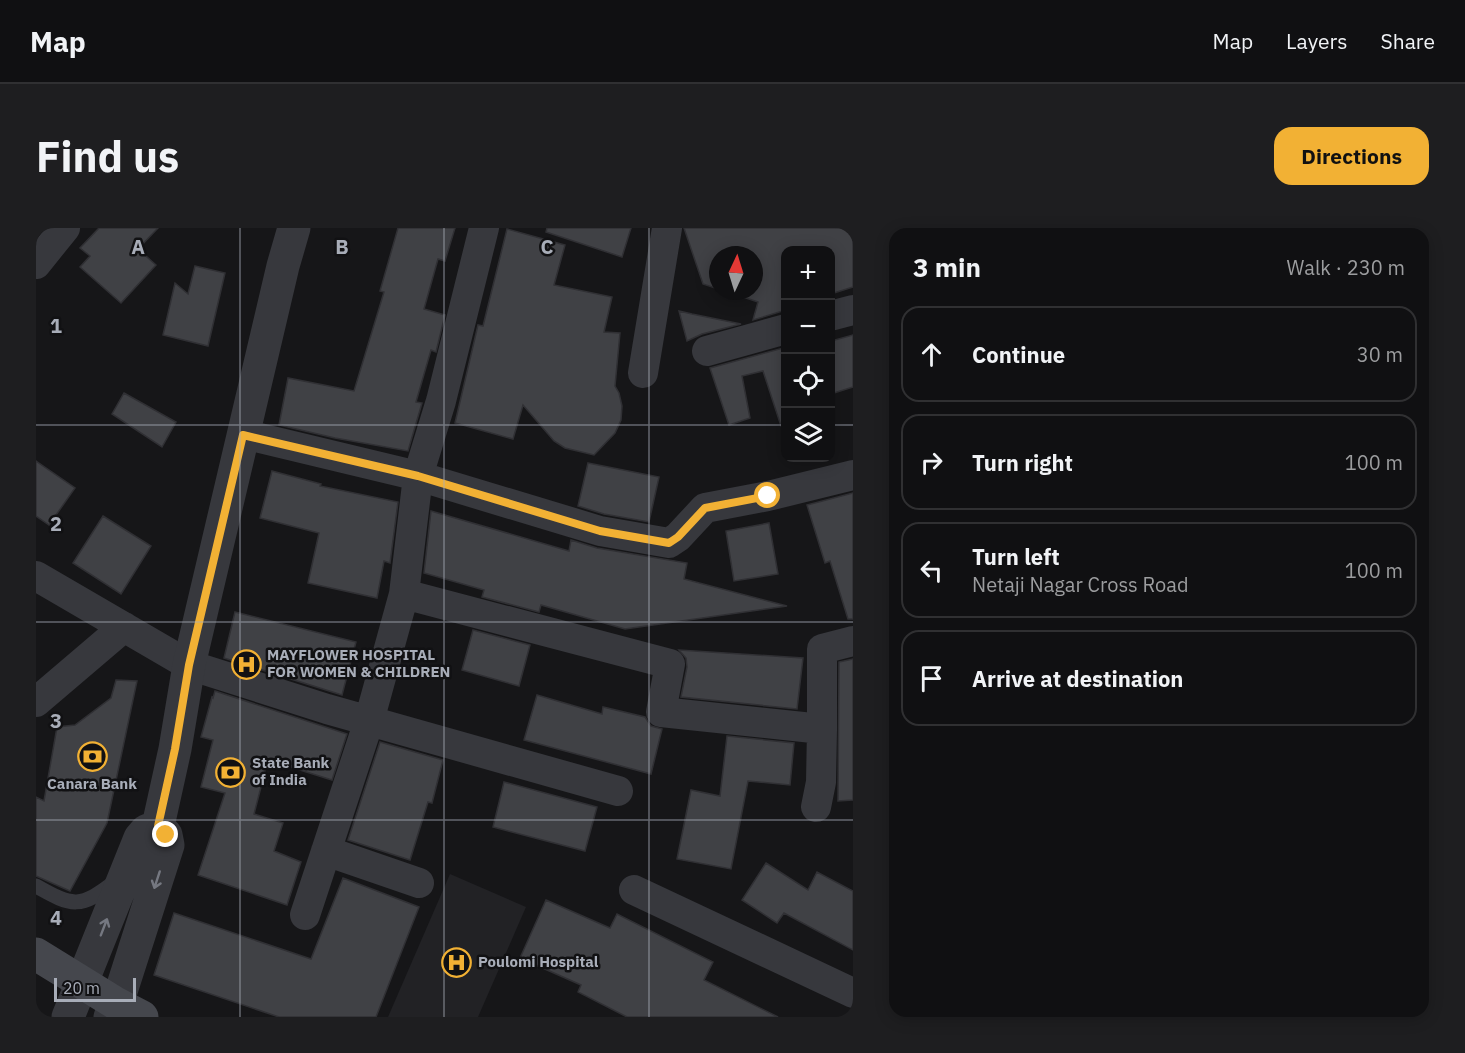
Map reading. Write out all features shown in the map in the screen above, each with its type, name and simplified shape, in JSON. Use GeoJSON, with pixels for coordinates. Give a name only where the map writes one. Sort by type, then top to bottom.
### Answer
{"type":"FeatureCollection","features":[{"type":"Feature","properties":{"kind":"main road"},"geometry":{"type":"LineString","coordinates":[[36,954],[82,982],[123,1013]]}},
{"type":"Feature","properties":{"kind":"street"},"geometry":{"type":"LineString","coordinates":[[36,264],[65,228]]}},
{"type":"Feature","properties":{"kind":"street"},"geometry":{"type":"LineString","coordinates":[[158,826],[175,749],[189,665],[283,266],[294,228]]}},
{"type":"Feature","properties":{"kind":"street"},"geometry":{"type":"LineString","coordinates":[[305,915],[369,721],[404,594],[418,476],[441,401],[484,228]]}},
{"type":"Feature","properties":{"kind":"street"},"geometry":{"type":"LineString","coordinates":[[643,373],[667,228]]}},
{"type":"Feature","properties":{"kind":"street"},"geometry":{"type":"LineString","coordinates":[[835,315],[853,310]]}},
{"type":"Feature","properties":{"kind":"street"},"geometry":{"type":"LineString","coordinates":[[707,351],[781,330]]}},
{"type":"Feature","properties":{"kind":"street"},"geometry":{"type":"LineString","coordinates":[[243,435],[418,476],[600,531],[669,543],[678,537],[705,508],[768,496],[853,475]]}},
{"type":"Feature","properties":{"kind":"street"},"geometry":{"type":"LineString","coordinates":[[36,576],[189,665],[369,721],[618,791]]}},
{"type":"Feature","properties":{"kind":"street"},"geometry":{"type":"LineString","coordinates":[[404,594],[670,664],[661,712],[822,729]]}},
{"type":"Feature","properties":{"kind":"street"},"geometry":{"type":"LineString","coordinates":[[36,702],[124,627]]}},
{"type":"Feature","properties":{"kind":"street"},"geometry":{"type":"LineString","coordinates":[[816,807],[821,782],[822,649],[853,641]]}},
{"type":"Feature","properties":{"kind":"street"},"geometry":{"type":"LineString","coordinates":[[68,1017],[140,838],[146,831],[158,826]]}},
{"type":"Feature","properties":{"kind":"street"},"geometry":{"type":"LineString","coordinates":[[123,1013],[168,845],[166,835],[158,826]]}},
{"type":"Feature","properties":{"kind":"street"},"geometry":{"type":"LineString","coordinates":[[326,850],[419,883]]}},
{"type":"Feature","properties":{"kind":"street"},"geometry":{"type":"LineString","coordinates":[[634,890],[853,993]]}},
{"type":"Feature","properties":{"kind":"lane"},"geometry":{"type":"LineString","coordinates":[[36,886],[68,903],[77,903],[104,891],[124,875]]}},
{"type":"Feature","properties":{"kind":"shaded area","name":"Poulomi Hospital"},"geometry":{"type":"Polygon","coordinates":[[[450,874],[526,907],[478,1017],[388,1017],[450,874]]]}},
{"type":"Feature","properties":{"kind":"building"},"geometry":{"type":"Polygon","coordinates":[[[99,228],[158,228],[138,249],[156,265],[121,303],[80,267],[90,256],[80,248],[99,228]]]}},
{"type":"Feature","properties":{"kind":"building"},"geometry":{"type":"Polygon","coordinates":[[[398,228],[455,228],[445,261],[438,259],[424,309],[445,315],[436,352],[431,350],[416,402],[422,403],[408,451],[279,425],[288,378],[354,391],[384,292],[380,291],[398,228]]]}},
{"type":"Feature","properties":{"kind":"building"},"geometry":{"type":"Polygon","coordinates":[[[547,228],[631,228],[622,257],[546,232],[547,228]]]}},
{"type":"Feature","properties":{"kind":"building"},"geometry":{"type":"Polygon","coordinates":[[[684,228],[853,228],[853,287],[835,293],[835,246],[781,246],[781,312],[753,320],[758,302],[752,300],[763,300],[763,246],[709,246],[709,286],[703,284],[684,228]]]}},
{"type":"Feature","properties":{"kind":"building"},"geometry":{"type":"Polygon","coordinates":[[[507,229],[565,245],[554,285],[612,297],[604,332],[620,333],[615,386],[622,406],[621,420],[615,433],[594,455],[565,448],[554,441],[523,405],[513,439],[455,423],[478,325],[483,326],[507,229]]]}},
{"type":"Feature","properties":{"kind":"building"},"geometry":{"type":"Polygon","coordinates":[[[195,266],[225,273],[208,346],[163,335],[175,283],[188,294],[195,266]]]}},
{"type":"Feature","properties":{"kind":"building"},"geometry":{"type":"Polygon","coordinates":[[[679,311],[741,324],[702,334],[687,341],[679,311]]]}},
{"type":"Feature","properties":{"kind":"building"},"geometry":{"type":"Polygon","coordinates":[[[853,335],[853,387],[835,393],[835,354],[835,340],[853,335]]]}},
{"type":"Feature","properties":{"kind":"building"},"geometry":{"type":"Polygon","coordinates":[[[781,349],[781,426],[763,371],[742,376],[750,418],[729,425],[710,368],[781,349]]]}},
{"type":"Feature","properties":{"kind":"building"},"geometry":{"type":"Polygon","coordinates":[[[124,393],[176,422],[162,447],[112,414],[124,393]]]}},
{"type":"Feature","properties":{"kind":"building"},"geometry":{"type":"Polygon","coordinates":[[[36,461],[75,488],[49,525],[36,516],[36,461]]]}},
{"type":"Feature","properties":{"kind":"building"},"geometry":{"type":"Polygon","coordinates":[[[588,463],[659,477],[649,522],[604,514],[578,506],[588,463]]]}},
{"type":"Feature","properties":{"kind":"building"},"geometry":{"type":"Polygon","coordinates":[[[272,471],[321,484],[320,486],[398,502],[390,563],[384,561],[377,598],[308,583],[319,533],[260,518],[272,471]]]}},
{"type":"Feature","properties":{"kind":"building"},"geometry":{"type":"Polygon","coordinates":[[[853,493],[853,619],[848,619],[830,561],[825,563],[807,505],[853,493]]]}},
{"type":"Feature","properties":{"kind":"building"},"geometry":{"type":"Polygon","coordinates":[[[431,511],[569,551],[571,540],[597,548],[687,563],[684,579],[787,606],[625,629],[541,605],[539,612],[482,597],[484,590],[424,573],[431,511]]]}},
{"type":"Feature","properties":{"kind":"building"},"geometry":{"type":"Polygon","coordinates":[[[103,516],[151,546],[121,594],[73,563],[103,516]]]}},
{"type":"Feature","properties":{"kind":"building"},"geometry":{"type":"Polygon","coordinates":[[[769,523],[778,574],[734,581],[726,531],[769,523]]]}},
{"type":"Feature","properties":{"kind":"building"},"geometry":{"type":"Polygon","coordinates":[[[235,612],[356,642],[342,695],[224,658],[235,612]]]}},
{"type":"Feature","properties":{"kind":"building"},"geometry":{"type":"Polygon","coordinates":[[[473,630],[530,645],[519,686],[462,670],[473,630]]]}},
{"type":"Feature","properties":{"kind":"building"},"geometry":{"type":"Polygon","coordinates":[[[679,650],[803,658],[797,709],[681,697],[687,667],[686,658],[679,650]]]}},
{"type":"Feature","properties":{"kind":"building"},"geometry":{"type":"Polygon","coordinates":[[[853,659],[853,800],[838,801],[839,662],[853,659]]]}},
{"type":"Feature","properties":{"kind":"building"},"geometry":{"type":"Polygon","coordinates":[[[116,680],[137,681],[107,823],[70,891],[36,876],[36,797],[44,801],[57,727],[75,725],[111,698],[116,680]]]}},
{"type":"Feature","properties":{"kind":"building"},"geometry":{"type":"Polygon","coordinates":[[[215,691],[347,734],[332,780],[268,760],[254,814],[283,823],[274,851],[301,862],[287,905],[198,875],[225,793],[201,787],[213,740],[201,737],[215,691]]]}},
{"type":"Feature","properties":{"kind":"building"},"geometry":{"type":"Polygon","coordinates":[[[537,695],[602,714],[603,707],[645,717],[651,726],[662,729],[651,774],[524,740],[537,695]]]}},
{"type":"Feature","properties":{"kind":"building"},"geometry":{"type":"Polygon","coordinates":[[[727,736],[794,743],[790,785],[748,781],[731,869],[677,859],[691,790],[720,796],[727,736]]]}},
{"type":"Feature","properties":{"kind":"building"},"geometry":{"type":"Polygon","coordinates":[[[380,742],[443,760],[432,803],[428,802],[410,860],[348,840],[380,742]]]}},
{"type":"Feature","properties":{"kind":"building"},"geometry":{"type":"Polygon","coordinates":[[[504,782],[597,807],[585,851],[493,827],[504,782]]]}},
{"type":"Feature","properties":{"kind":"building"},"geometry":{"type":"Polygon","coordinates":[[[766,863],[808,890],[817,872],[853,891],[853,950],[784,913],[777,923],[742,900],[766,863]]]}},
{"type":"Feature","properties":{"kind":"building"},"geometry":{"type":"Polygon","coordinates":[[[343,878],[419,907],[376,1017],[279,1017],[154,975],[174,913],[311,959],[343,878]]]}},
{"type":"Feature","properties":{"kind":"building"},"geometry":{"type":"Polygon","coordinates":[[[546,900],[610,928],[617,914],[713,962],[704,980],[778,1017],[627,1017],[578,992],[581,985],[520,958],[546,900]]]}},
{"type":"Feature","properties":{"kind":"place","name":"MAYFLOWER HOSPITAL FOR WOMEN & CHILDREN"},"geometry":{"type":"Point","coordinates":[246,664]}},
{"type":"Feature","properties":{"kind":"place","name":"Canara Bank"},"geometry":{"type":"Point","coordinates":[92,757]}},
{"type":"Feature","properties":{"kind":"place","name":"State Bank of India"},"geometry":{"type":"Point","coordinates":[231,772]}},
{"type":"Feature","properties":{"kind":"place","name":"Poulomi Hospital"},"geometry":{"type":"Point","coordinates":[457,962]}},
{"type":"Feature","properties":{"kind":"route"},"geometry":{"type":"LineString","coordinates":[[166,835],[158,826],[175,749],[189,665],[243,435],[418,476],[600,531],[669,543],[678,537],[696,515],[705,508],[768,496]]}}]}
